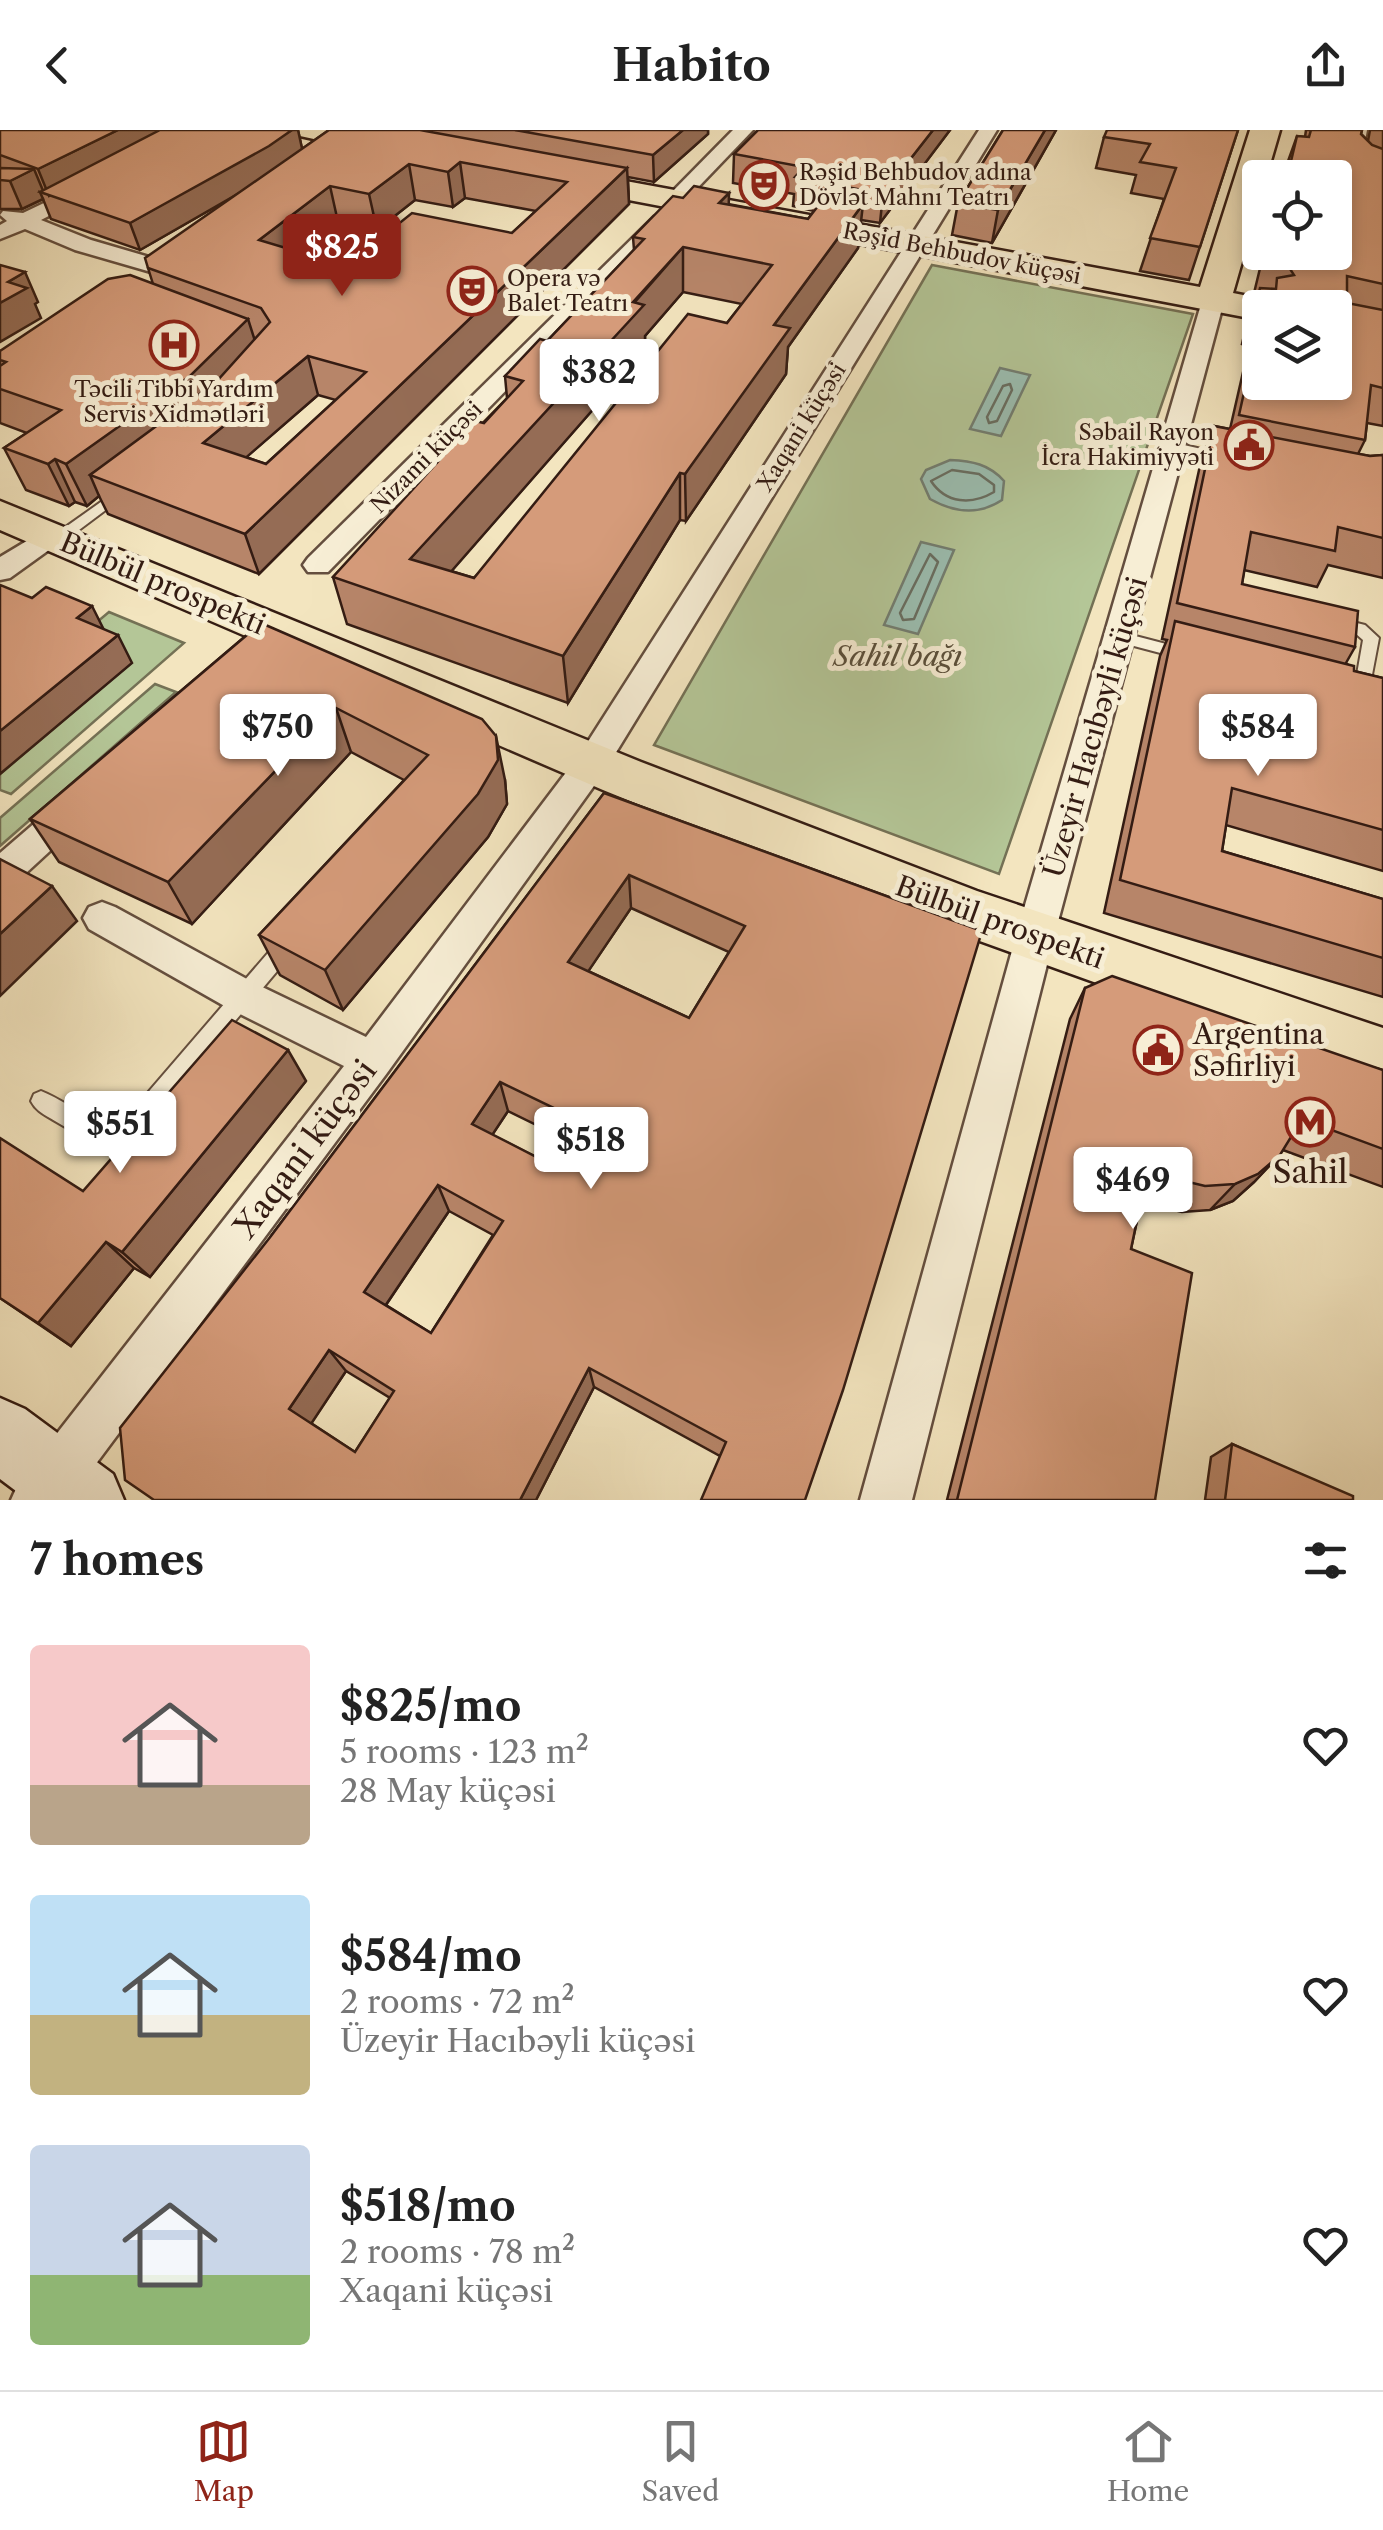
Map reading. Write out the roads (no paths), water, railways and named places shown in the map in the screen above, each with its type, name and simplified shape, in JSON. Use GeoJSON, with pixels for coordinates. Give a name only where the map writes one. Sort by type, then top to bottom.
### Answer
{"type":"FeatureCollection","features":[{"type":"Feature","properties":{"kind":"main road","name":"Üzeyir Hacıbəyli küçəsi"},"geometry":{"type":"LineString","coordinates":[[1213,301],[1264,130]]}},
{"type":"Feature","properties":{"kind":"main road"},"geometry":{"type":"LineString","coordinates":[[315,144],[354,134],[418,152]]}},
{"type":"Feature","properties":{"kind":"main road","name":"Rəşid Behbudov küçəsi"},"geometry":{"type":"LineString","coordinates":[[534,173],[669,210],[916,244],[1242,307]]}},
{"type":"Feature","properties":{"kind":"main road"},"geometry":{"type":"LineString","coordinates":[[136,289],[196,247]]}},
{"type":"Feature","properties":{"kind":"main road","name":"Bülbül prospekti"},"geometry":{"type":"LineString","coordinates":[[0,514],[589,760],[1035,938],[1383,1056]]}},
{"type":"Feature","properties":{"kind":"main road"},"geometry":{"type":"LineString","coordinates":[[0,1434],[60,1492]]}},
{"type":"Feature","properties":{"kind":"street","name":"Nizami küçəsi"},"geometry":{"type":"LineString","coordinates":[[318,565],[744,130]]}},
{"type":"Feature","properties":{"kind":"street","name":"Xaqani küçəsi"},"geometry":{"type":"LineString","coordinates":[[60,1492],[589,760],[988,130]]}},
{"type":"Feature","properties":{"kind":"street"},"geometry":{"type":"LineString","coordinates":[[0,233],[104,180]]}},
{"type":"Feature","properties":{"kind":"street"},"geometry":{"type":"LineString","coordinates":[[0,211],[108,254],[164,269]]}},
{"type":"Feature","properties":{"kind":"street","name":"Üzeyir Hacıbəyli küçəsi"},"geometry":{"type":"LineString","coordinates":[[886,1500],[1035,938],[1213,301]]}},
{"type":"Feature","properties":{"kind":"street"},"geometry":{"type":"LineString","coordinates":[[0,571],[54,537]]}},
{"type":"Feature","properties":{"kind":"street"},"geometry":{"type":"LineString","coordinates":[[0,876],[98,787]]}},
{"type":"Feature","properties":{"kind":"street"},"geometry":{"type":"LineString","coordinates":[[102,918],[242,996],[373,1060]]}},
{"type":"Feature","properties":{"kind":"lane"},"geometry":{"type":"LineString","coordinates":[[1362,130],[1356,164],[1383,179]]}},
{"type":"Feature","properties":{"kind":"lane"},"geometry":{"type":"LineString","coordinates":[[1175,447],[1230,460]]}},
{"type":"Feature","properties":{"kind":"lane"},"geometry":{"type":"LineString","coordinates":[[54,537],[130,484]]}},
{"type":"Feature","properties":{"kind":"lane"},"geometry":{"type":"LineString","coordinates":[[1327,621],[1360,629],[1371,638],[1363,695],[1355,700],[1336,694]]}},
{"type":"Feature","properties":{"kind":"lane"},"geometry":{"type":"LineString","coordinates":[[1120,637],[1206,660]]}},
{"type":"Feature","properties":{"kind":"lane"},"geometry":{"type":"LineString","coordinates":[[41,1101],[84,1128],[107,1134],[132,1128],[303,926]]}},
{"type":"Feature","properties":{"kind":"water"},"geometry":{"type":"Polygon","coordinates":[[[1000,368],[1030,375],[1001,436],[970,429],[1000,368]]]}},
{"type":"Feature","properties":{"kind":"water"},"geometry":{"type":"Polygon","coordinates":[[[950,460],[980,464],[998,475],[1004,481],[1002,500],[966,510],[930,499],[921,479],[926,470],[950,460]]]}},
{"type":"Feature","properties":{"kind":"water"},"geometry":{"type":"Polygon","coordinates":[[[921,542],[954,550],[918,634],[884,625],[921,542]]]}},
{"type":"Feature","properties":{"kind":"place","name":"Rəşid Behbudov adına Dövlət Mahnı Teatrı"},"geometry":{"type":"Point","coordinates":[764,185]}},
{"type":"Feature","properties":{"kind":"place","name":"Opera və Balet Teatrı"},"geometry":{"type":"Point","coordinates":[472,291]}},
{"type":"Feature","properties":{"kind":"place","name":"Təcili Tibbi Yardım Servis Xidmətləri"},"geometry":{"type":"Point","coordinates":[174,345]}},
{"type":"Feature","properties":{"kind":"place","name":"Səbail Rayon İcra Hakimiyyəti"},"geometry":{"type":"Point","coordinates":[1249,445]}},
{"type":"Feature","properties":{"kind":"place","name":"Argentina Səfirliyi"},"geometry":{"type":"Point","coordinates":[1158,1050]}},
{"type":"Feature","properties":{"kind":"place","name":"Sahil"},"geometry":{"type":"Point","coordinates":[1310,1122]}},
{"type":"Feature","properties":{"kind":"park label","name":"Sahil bağı"},"geometry":{"type":"Point","coordinates":[898,656]}}]}
